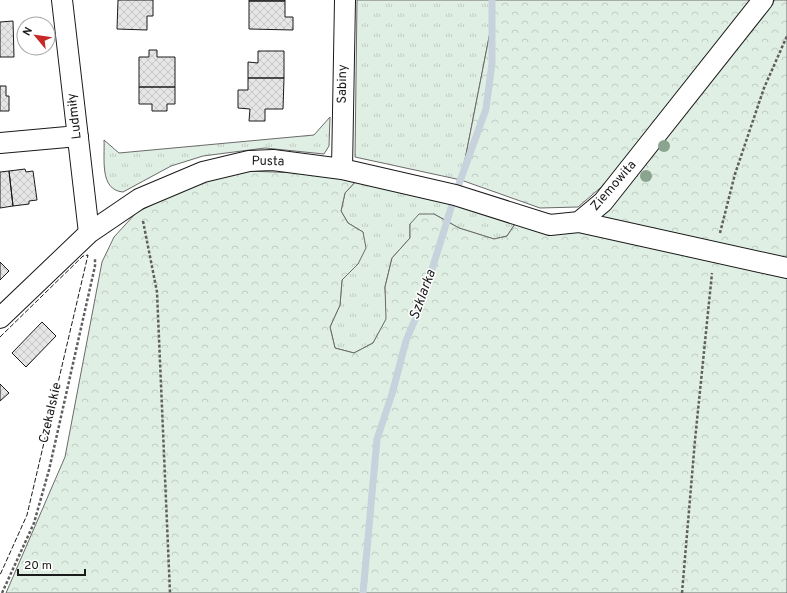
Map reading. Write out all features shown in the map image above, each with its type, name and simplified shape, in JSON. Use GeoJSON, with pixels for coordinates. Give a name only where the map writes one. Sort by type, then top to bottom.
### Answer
{"type":"FeatureCollection","features":[{"type":"Feature","properties":{"kind":"street","name":"Ludmiły"},"geometry":{"type":"LineString","coordinates":[[62,0],[89,233]]}},
{"type":"Feature","properties":{"kind":"street","name":"Sabiny"},"geometry":{"type":"LineString","coordinates":[[342,169],[345,0]]}},
{"type":"Feature","properties":{"kind":"street","name":"Ziemowita"},"geometry":{"type":"LineString","coordinates":[[579,222],[603,202],[763,0]]}},
{"type":"Feature","properties":{"kind":"street"},"geometry":{"type":"LineString","coordinates":[[0,142],[78,136]]}},
{"type":"Feature","properties":{"kind":"street","name":"Pusta"},"geometry":{"type":"LineString","coordinates":[[0,318],[89,233],[139,199],[203,172],[249,161],[273,160],[342,169],[455,195],[550,225],[579,222]]}},
{"type":"Feature","properties":{"kind":"street","name":"Ziemowita"},"geometry":{"type":"LineString","coordinates":[[579,222],[787,268]]}},
{"type":"Feature","properties":{"kind":"path"},"geometry":{"type":"LineString","coordinates":[[682,593],[695,440],[715,253],[735,174],[756,109],[787,36]]}},
{"type":"Feature","properties":{"kind":"path"},"geometry":{"type":"LineString","coordinates":[[139,199],[157,292],[170,593]]}},
{"type":"Feature","properties":{"kind":"path","name":"Czekalskie"},"geometry":{"type":"LineString","coordinates":[[2,593],[34,523],[49,470],[95,266],[95,244],[89,233]]}},
{"type":"Feature","properties":{"kind":"green space"},"geometry":{"type":"Polygon","coordinates":[[[357,0],[492,0],[493,17],[461,180],[355,157],[357,0]]]}},
{"type":"Feature","properties":{"kind":"green space"},"geometry":{"type":"Polygon","coordinates":[[[492,0],[752,0],[606,183],[578,207],[540,208],[461,180],[493,17],[492,0]]]}},
{"type":"Feature","properties":{"kind":"green space"},"geometry":{"type":"Polygon","coordinates":[[[775,0],[787,0],[787,593],[6,593],[65,457],[102,262],[114,237],[136,213],[174,193],[221,175],[248,171],[299,173],[357,180],[345,193],[341,211],[348,223],[363,232],[366,248],[358,264],[342,280],[340,305],[330,327],[335,348],[354,353],[373,343],[386,319],[385,287],[392,258],[410,238],[410,224],[419,214],[434,214],[459,228],[494,239],[507,236],[515,224],[534,230],[621,192],[775,0]]]}},
{"type":"Feature","properties":{"kind":"green space"},"geometry":{"type":"Polygon","coordinates":[[[330,117],[329,146],[324,154],[265,148],[203,156],[171,166],[123,192],[115,190],[110,186],[105,172],[104,140],[119,153],[314,135],[330,117]]]}},
{"type":"Feature","properties":{"kind":"green space"},"geometry":{"type":"Polygon","coordinates":[[[357,180],[456,204],[515,224],[507,236],[494,239],[459,228],[434,214],[410,224],[410,238],[392,258],[385,287],[387,319],[373,343],[354,353],[335,348],[330,327],[340,305],[342,280],[358,264],[363,232],[348,223],[341,211],[345,193],[357,180]]]}},
{"type":"Feature","properties":{"kind":"building"},"geometry":{"type":"Polygon","coordinates":[[[118,0],[153,0],[153,16],[147,16],[147,30],[117,29],[118,0]]]}},
{"type":"Feature","properties":{"kind":"building"},"geometry":{"type":"Polygon","coordinates":[[[285,0],[285,1],[249,1],[285,0]]]}},
{"type":"Feature","properties":{"kind":"building"},"geometry":{"type":"Polygon","coordinates":[[[249,1],[285,1],[285,17],[293,17],[293,30],[249,29],[249,1]]]}},
{"type":"Feature","properties":{"kind":"building"},"geometry":{"type":"Polygon","coordinates":[[[13,21],[14,57],[0,57],[0,22],[13,21]]]}},
{"type":"Feature","properties":{"kind":"building"},"geometry":{"type":"Polygon","coordinates":[[[149,50],[157,50],[157,57],[175,57],[175,87],[139,87],[139,57],[149,57],[149,50]]]}},
{"type":"Feature","properties":{"kind":"building"},"geometry":{"type":"Polygon","coordinates":[[[258,51],[284,51],[284,78],[248,78],[248,62],[258,63],[258,51]]]}},
{"type":"Feature","properties":{"kind":"building"},"geometry":{"type":"Polygon","coordinates":[[[248,78],[284,78],[283,109],[265,109],[265,121],[249,121],[250,109],[238,108],[238,90],[248,90],[248,78]]]}},
{"type":"Feature","properties":{"kind":"building"},"geometry":{"type":"Polygon","coordinates":[[[0,86],[6,86],[6,96],[9,96],[9,111],[0,111],[0,86]]]}},
{"type":"Feature","properties":{"kind":"building"},"geometry":{"type":"Polygon","coordinates":[[[139,87],[175,87],[175,104],[167,104],[167,111],[152,111],[152,104],[139,104],[139,87]]]}},
{"type":"Feature","properties":{"kind":"building"},"geometry":{"type":"Polygon","coordinates":[[[25,169],[26,172],[33,171],[37,200],[29,201],[29,204],[13,206],[9,171],[25,169]]]}},
{"type":"Feature","properties":{"kind":"building"},"geometry":{"type":"Polygon","coordinates":[[[9,171],[13,206],[0,208],[0,172],[9,171]]]}},
{"type":"Feature","properties":{"kind":"building"},"geometry":{"type":"Polygon","coordinates":[[[0,262],[9,271],[0,280],[0,262]]]}},
{"type":"Feature","properties":{"kind":"building"},"geometry":{"type":"Polygon","coordinates":[[[42,322],[56,336],[26,367],[12,353],[42,322]]]}},
{"type":"Feature","properties":{"kind":"building"},"geometry":{"type":"Polygon","coordinates":[[[0,384],[9,393],[0,401],[0,384]]]}},
{"type":"Feature","properties":{"kind":"waterway","name":"Szklarka"},"geometry":{"type":"LineString","coordinates":[[363,593],[377,439],[392,394],[406,341],[421,305],[455,195],[486,109],[492,63],[492,0]]}},
{"type":"Feature","properties":{"kind":"fence"},"geometry":{"type":"LineString","coordinates":[[0,337],[83,256],[88,255],[27,515],[0,575]]}}]}
